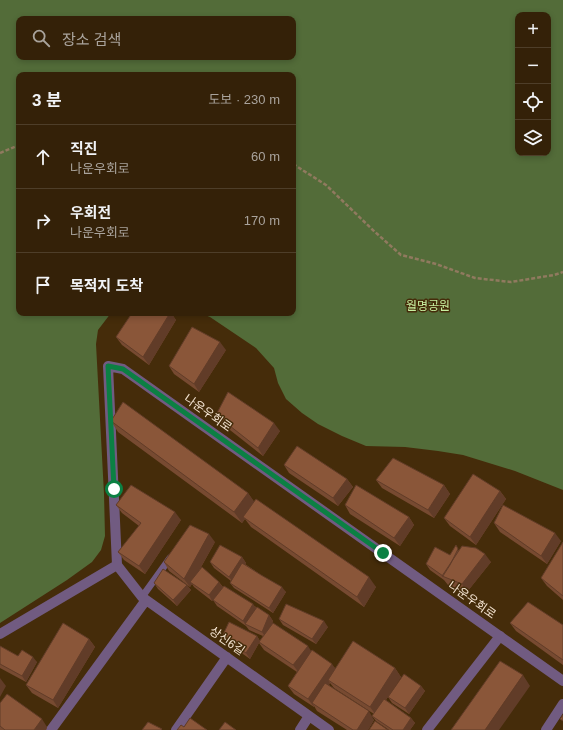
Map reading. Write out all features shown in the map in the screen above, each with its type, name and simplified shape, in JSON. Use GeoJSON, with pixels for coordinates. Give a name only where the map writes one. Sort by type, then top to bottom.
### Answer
{"type":"FeatureCollection","features":[{"type":"Feature","properties":{"kind":"street","name":"나운우회로"},"geometry":{"type":"LineString","coordinates":[[117,565],[108,366],[123,369],[563,680]]}},
{"type":"Feature","properties":{"kind":"street","name":"상신6길"},"geometry":{"type":"LineString","coordinates":[[117,565],[144,598],[329,730]]}},
{"type":"Feature","properties":{"kind":"street"},"geometry":{"type":"LineString","coordinates":[[0,634],[117,565]]}},
{"type":"Feature","properties":{"kind":"street"},"geometry":{"type":"LineString","coordinates":[[51,730],[144,598]]}},
{"type":"Feature","properties":{"kind":"street"},"geometry":{"type":"LineString","coordinates":[[427,730],[500,636]]}},
{"type":"Feature","properties":{"kind":"street"},"geometry":{"type":"LineString","coordinates":[[176,730],[227,657]]}},
{"type":"Feature","properties":{"kind":"street"},"geometry":{"type":"LineString","coordinates":[[546,730],[563,704]]}},
{"type":"Feature","properties":{"kind":"street"},"geometry":{"type":"LineString","coordinates":[[300,730],[310,716]]}},
{"type":"Feature","properties":{"kind":"lane"},"geometry":{"type":"LineString","coordinates":[[144,598],[176,549]]}},
{"type":"Feature","properties":{"kind":"path"},"geometry":{"type":"LineString","coordinates":[[0,152],[16,146]]}},
{"type":"Feature","properties":{"kind":"path"},"geometry":{"type":"LineString","coordinates":[[296,166],[326,185],[401,255],[436,264],[475,278],[511,282],[554,276],[563,272]]}},
{"type":"Feature","properties":{"kind":"green space","name":"월명공원"},"geometry":{"type":"Polygon","coordinates":[[[0,0],[563,0],[563,490],[515,471],[463,455],[405,447],[366,446],[342,436],[318,424],[286,399],[278,383],[274,368],[256,348],[208,316],[296,316],[296,72],[16,72],[16,316],[109,316],[98,330],[96,344],[105,536],[101,550],[92,562],[0,623],[0,0]]]}},
{"type":"Feature","properties":{"kind":"building"},"geometry":{"type":"Polygon","coordinates":[[[130,316],[168,316],[143,357],[116,337],[130,316]]]}},
{"type":"Feature","properties":{"kind":"building"},"geometry":{"type":"Polygon","coordinates":[[[192,327],[220,342],[194,384],[169,366],[192,327]]]}},
{"type":"Feature","properties":{"kind":"building"},"geometry":{"type":"Polygon","coordinates":[[[228,392],[274,423],[258,448],[216,415],[228,392]]]}},
{"type":"Feature","properties":{"kind":"building"},"geometry":{"type":"Polygon","coordinates":[[[123,402],[248,493],[234,512],[111,421],[123,402]]]}},
{"type":"Feature","properties":{"kind":"building"},"geometry":{"type":"Polygon","coordinates":[[[297,446],[347,479],[333,498],[284,465],[297,446]]]}},
{"type":"Feature","properties":{"kind":"building"},"geometry":{"type":"Polygon","coordinates":[[[393,458],[444,485],[428,510],[376,480],[393,458]]]}},
{"type":"Feature","properties":{"kind":"building"},"geometry":{"type":"Polygon","coordinates":[[[473,474],[500,491],[470,537],[444,518],[473,474]]]}},
{"type":"Feature","properties":{"kind":"building"},"geometry":{"type":"Polygon","coordinates":[[[131,485],[175,512],[139,566],[118,552],[141,523],[116,505],[131,485]]]}},
{"type":"Feature","properties":{"kind":"building"},"geometry":{"type":"Polygon","coordinates":[[[356,485],[409,517],[394,538],[345,505],[356,485]]]}},
{"type":"Feature","properties":{"kind":"building"},"geometry":{"type":"Polygon","coordinates":[[[256,499],[369,577],[357,597],[243,517],[256,499]]]}},
{"type":"Feature","properties":{"kind":"building"},"geometry":{"type":"Polygon","coordinates":[[[503,505],[555,533],[541,556],[494,523],[503,505]]]}},
{"type":"Feature","properties":{"kind":"building"},"geometry":{"type":"Polygon","coordinates":[[[190,525],[209,534],[184,579],[164,562],[190,525]]]}},
{"type":"Feature","properties":{"kind":"building"},"geometry":{"type":"Polygon","coordinates":[[[563,542],[563,596],[541,578],[563,542]]]}},
{"type":"Feature","properties":{"kind":"building"},"geometry":{"type":"Polygon","coordinates":[[[220,545],[242,557],[229,577],[210,562],[220,545]]]}},
{"type":"Feature","properties":{"kind":"building"},"geometry":{"type":"Polygon","coordinates":[[[456,545],[458,549],[443,576],[426,564],[435,547],[450,555],[456,545]]]}},
{"type":"Feature","properties":{"kind":"building"},"geometry":{"type":"Polygon","coordinates":[[[462,546],[476,548],[485,554],[462,584],[442,576],[462,546]]]}},
{"type":"Feature","properties":{"kind":"building"},"geometry":{"type":"Polygon","coordinates":[[[242,563],[282,587],[269,608],[230,583],[242,563]]]}},
{"type":"Feature","properties":{"kind":"building"},"geometry":{"type":"Polygon","coordinates":[[[202,567],[219,582],[209,595],[190,582],[202,567]]]}},
{"type":"Feature","properties":{"kind":"building"},"geometry":{"type":"Polygon","coordinates":[[[163,569],[187,585],[173,600],[154,583],[163,569]]]}},
{"type":"Feature","properties":{"kind":"building"},"geometry":{"type":"Polygon","coordinates":[[[224,586],[253,604],[243,621],[213,600],[224,586]]]}},
{"type":"Feature","properties":{"kind":"building"},"geometry":{"type":"Polygon","coordinates":[[[528,602],[563,625],[563,660],[510,623],[528,602]]]}},
{"type":"Feature","properties":{"kind":"building"},"geometry":{"type":"Polygon","coordinates":[[[286,604],[324,621],[312,639],[279,619],[286,604]]]}},
{"type":"Feature","properties":{"kind":"building"},"geometry":{"type":"Polygon","coordinates":[[[257,607],[269,615],[262,632],[245,624],[257,607]]]}},
{"type":"Feature","properties":{"kind":"building"},"geometry":{"type":"Polygon","coordinates":[[[229,622],[257,636],[246,653],[222,637],[229,622]]]}},
{"type":"Feature","properties":{"kind":"building"},"geometry":{"type":"Polygon","coordinates":[[[63,623],[89,639],[53,700],[26,685],[63,623]]]}},
{"type":"Feature","properties":{"kind":"building"},"geometry":{"type":"Polygon","coordinates":[[[273,623],[308,646],[293,665],[259,642],[273,623]]]}},
{"type":"Feature","properties":{"kind":"building"},"geometry":{"type":"Polygon","coordinates":[[[353,641],[395,668],[370,707],[328,680],[353,641]]]}},
{"type":"Feature","properties":{"kind":"building"},"geometry":{"type":"Polygon","coordinates":[[[0,646],[18,656],[22,650],[33,657],[22,676],[0,664],[0,646]]]}},
{"type":"Feature","properties":{"kind":"building"},"geometry":{"type":"Polygon","coordinates":[[[312,650],[332,664],[308,699],[288,686],[312,650]]]}},
{"type":"Feature","properties":{"kind":"building"},"geometry":{"type":"Polygon","coordinates":[[[500,661],[523,675],[485,730],[451,730],[500,661]]]}},
{"type":"Feature","properties":{"kind":"building"},"geometry":{"type":"Polygon","coordinates":[[[404,674],[421,686],[405,708],[388,697],[404,674]]]}},
{"type":"Feature","properties":{"kind":"building"},"geometry":{"type":"Polygon","coordinates":[[[325,683],[369,711],[357,730],[353,730],[312,703],[325,683]]]}},
{"type":"Feature","properties":{"kind":"building"},"geometry":{"type":"Polygon","coordinates":[[[7,694],[42,719],[34,730],[5,730],[0,726],[0,703],[7,694]]]}},
{"type":"Feature","properties":{"kind":"building"},"geometry":{"type":"Polygon","coordinates":[[[384,699],[411,718],[403,730],[393,730],[372,716],[384,699]]]}},
{"type":"Feature","properties":{"kind":"building"},"geometry":{"type":"Polygon","coordinates":[[[190,718],[207,730],[177,730],[181,725],[184,727],[190,718]]]}},
{"type":"Feature","properties":{"kind":"building"},"geometry":{"type":"Polygon","coordinates":[[[375,721],[388,730],[369,730],[375,721]]]}},
{"type":"Feature","properties":{"kind":"building"},"geometry":{"type":"Polygon","coordinates":[[[148,722],[162,729],[142,730],[148,722]]]}},
{"type":"Feature","properties":{"kind":"building"},"geometry":{"type":"Polygon","coordinates":[[[225,722],[236,730],[219,730],[225,722]]]}},
{"type":"Feature","properties":{"kind":"route"},"geometry":{"type":"LineString","coordinates":[[114,489],[108,366],[123,369],[383,553]]}}]}
